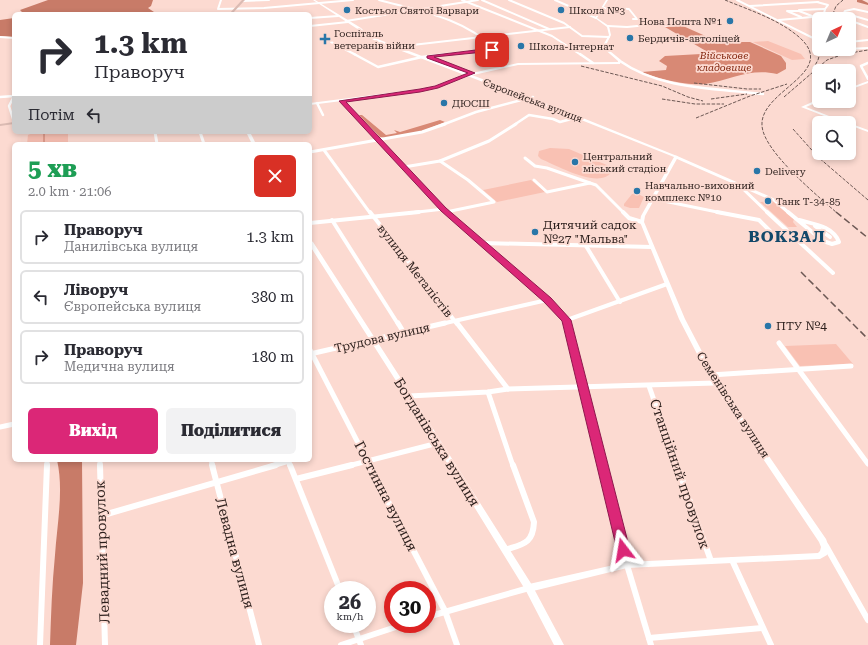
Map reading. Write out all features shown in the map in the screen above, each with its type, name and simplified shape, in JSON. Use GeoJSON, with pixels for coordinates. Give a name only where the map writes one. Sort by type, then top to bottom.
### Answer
{"type":"FeatureCollection","features":[{"type":"Feature","properties":{"kind":"main road"},"geometry":{"type":"LineString","coordinates":[[232,12],[243,0]]}},
{"type":"Feature","properties":{"kind":"main road"},"geometry":{"type":"LineString","coordinates":[[312,104],[429,89],[473,73],[522,64],[619,63],[620,61],[603,47],[610,37],[608,26],[596,18],[604,8],[607,0]]}},
{"type":"Feature","properties":{"kind":"main road"},"geometry":{"type":"LineString","coordinates":[[856,85],[867,79]]}},
{"type":"Feature","properties":{"kind":"main road"},"geometry":{"type":"LineString","coordinates":[[812,102],[806,104],[804,107],[825,116]]}},
{"type":"Feature","properties":{"kind":"main road"},"geometry":{"type":"LineString","coordinates":[[0,125],[12,122]]}},
{"type":"Feature","properties":{"kind":"main road"},"geometry":{"type":"LineString","coordinates":[[856,127],[868,131]]}},
{"type":"Feature","properties":{"kind":"main road","name":"Богданівська вулиця"},"geometry":{"type":"LineString","coordinates":[[312,245],[506,550],[529,588],[559,645]]}},
{"type":"Feature","properties":{"kind":"street"},"geometry":{"type":"LineString","coordinates":[[221,0],[218,9],[268,8],[353,0]]}},
{"type":"Feature","properties":{"kind":"street"},"geometry":{"type":"LineString","coordinates":[[243,0],[269,0]]}},
{"type":"Feature","properties":{"kind":"street","name":"Європейська вулиця"},"geometry":{"type":"LineString","coordinates":[[314,0],[360,29],[611,128],[641,142]]}},
{"type":"Feature","properties":{"kind":"street"},"geometry":{"type":"LineString","coordinates":[[331,42],[378,67],[422,57],[494,49],[483,36],[454,20],[379,0]]}},
{"type":"Feature","properties":{"kind":"street"},"geometry":{"type":"LineString","coordinates":[[462,0],[540,30],[552,36],[593,63]]}},
{"type":"Feature","properties":{"kind":"street"},"geometry":{"type":"LineString","coordinates":[[312,26],[347,22],[478,0]]}},
{"type":"Feature","properties":{"kind":"street"},"geometry":{"type":"LineString","coordinates":[[482,0],[549,30]]}},
{"type":"Feature","properties":{"kind":"street"},"geometry":{"type":"LineString","coordinates":[[509,0],[570,27],[582,36],[610,37]]}},
{"type":"Feature","properties":{"kind":"street"},"geometry":{"type":"LineString","coordinates":[[555,0],[596,18]]}},
{"type":"Feature","properties":{"kind":"street"},"geometry":{"type":"LineString","coordinates":[[738,0],[812,37]]}},
{"type":"Feature","properties":{"kind":"street"},"geometry":{"type":"LineString","coordinates":[[809,0],[828,4],[824,12]]}},
{"type":"Feature","properties":{"kind":"street"},"geometry":{"type":"LineString","coordinates":[[748,6],[818,2]]}},
{"type":"Feature","properties":{"kind":"street"},"geometry":{"type":"LineString","coordinates":[[604,8],[629,9],[637,19],[633,19]]}},
{"type":"Feature","properties":{"kind":"street"},"geometry":{"type":"LineString","coordinates":[[803,18],[787,11],[825,9]]}},
{"type":"Feature","properties":{"kind":"street"},"geometry":{"type":"LineString","coordinates":[[846,12],[851,10],[868,12]]}},
{"type":"Feature","properties":{"kind":"street"},"geometry":{"type":"LineString","coordinates":[[798,11],[812,17]]}},
{"type":"Feature","properties":{"kind":"street"},"geometry":{"type":"LineString","coordinates":[[312,18],[338,16]]}},
{"type":"Feature","properties":{"kind":"street"},"geometry":{"type":"LineString","coordinates":[[856,16],[868,20]]}},
{"type":"Feature","properties":{"kind":"street"},"geometry":{"type":"LineString","coordinates":[[778,20],[812,17]]}},
{"type":"Feature","properties":{"kind":"street"},"geometry":{"type":"LineString","coordinates":[[856,23],[868,27]]}},
{"type":"Feature","properties":{"kind":"street"},"geometry":{"type":"LineString","coordinates":[[608,26],[627,27],[658,24],[667,26]]}},
{"type":"Feature","properties":{"kind":"street"},"geometry":{"type":"LineString","coordinates":[[394,47],[570,27]]}},
{"type":"Feature","properties":{"kind":"street","name":"Європейська вулиця"},"geometry":{"type":"LineString","coordinates":[[360,29],[365,34],[394,47],[579,117],[738,183],[774,200],[819,238]]}},
{"type":"Feature","properties":{"kind":"street"},"geometry":{"type":"LineString","coordinates":[[0,37],[12,38]]}},
{"type":"Feature","properties":{"kind":"street"},"geometry":{"type":"LineString","coordinates":[[856,41],[868,40]]}},
{"type":"Feature","properties":{"kind":"street"},"geometry":{"type":"LineString","coordinates":[[856,49],[868,48]]}},
{"type":"Feature","properties":{"kind":"street"},"geometry":{"type":"LineString","coordinates":[[620,61],[642,75],[660,80],[689,86],[763,94]]}},
{"type":"Feature","properties":{"kind":"street"},"geometry":{"type":"LineString","coordinates":[[612,63],[627,65]]}},
{"type":"Feature","properties":{"kind":"street"},"geometry":{"type":"LineString","coordinates":[[867,79],[861,66],[868,63]]}},
{"type":"Feature","properties":{"kind":"street"},"geometry":{"type":"LineString","coordinates":[[0,97],[12,96]]}},
{"type":"Feature","properties":{"kind":"street"},"geometry":{"type":"LineString","coordinates":[[312,152],[422,132],[476,112],[533,97]]}},
{"type":"Feature","properties":{"kind":"street"},"geometry":{"type":"LineString","coordinates":[[12,100],[9,106],[12,116]]}},
{"type":"Feature","properties":{"kind":"street"},"geometry":{"type":"LineString","coordinates":[[342,101],[445,210],[548,300],[567,320],[627,565],[650,642],[762,628]]}},
{"type":"Feature","properties":{"kind":"street"},"geometry":{"type":"LineString","coordinates":[[317,104],[322,115]]}},
{"type":"Feature","properties":{"kind":"street"},"geometry":{"type":"LineString","coordinates":[[404,167],[440,160],[489,141],[529,115],[553,119],[560,122],[579,117]]}},
{"type":"Feature","properties":{"kind":"street","name":"вулиця Металістів"},"geometry":{"type":"LineString","coordinates":[[324,150],[454,322],[508,389]]}},
{"type":"Feature","properties":{"kind":"street"},"geometry":{"type":"LineString","coordinates":[[525,158],[535,166],[546,168],[596,185],[629,218],[642,222],[643,216],[654,199],[676,157]]}},
{"type":"Feature","properties":{"kind":"street"},"geometry":{"type":"LineString","coordinates":[[312,223],[445,210],[494,202],[468,180],[440,160]]}},
{"type":"Feature","properties":{"kind":"street"},"geometry":{"type":"LineString","coordinates":[[534,180],[547,192],[590,183]]}},
{"type":"Feature","properties":{"kind":"street"},"geometry":{"type":"LineString","coordinates":[[738,183],[833,273]]}},
{"type":"Feature","properties":{"kind":"street"},"geometry":{"type":"LineString","coordinates":[[654,199],[759,220],[770,231]]}},
{"type":"Feature","properties":{"kind":"street"},"geometry":{"type":"LineString","coordinates":[[332,220],[404,333]]}},
{"type":"Feature","properties":{"kind":"street"},"geometry":{"type":"LineString","coordinates":[[799,220],[825,227],[839,240],[835,244],[826,242],[819,238]]}},
{"type":"Feature","properties":{"kind":"street","name":"Семенівська вулиця"},"geometry":{"type":"LineString","coordinates":[[642,222],[682,319],[711,375],[823,541],[868,620]]}},
{"type":"Feature","properties":{"kind":"street"},"geometry":{"type":"LineString","coordinates":[[810,223],[830,237]]}},
{"type":"Feature","properties":{"kind":"street"},"geometry":{"type":"LineString","coordinates":[[819,238],[836,237]]}},
{"type":"Feature","properties":{"kind":"street"},"geometry":{"type":"LineString","coordinates":[[481,243],[652,248]]}},
{"type":"Feature","properties":{"kind":"street"},"geometry":{"type":"LineString","coordinates":[[586,246],[620,302]]}},
{"type":"Feature","properties":{"kind":"street"},"geometry":{"type":"LineString","coordinates":[[567,320],[667,284]]}},
{"type":"Feature","properties":{"kind":"street","name":"Трудова вулиця"},"geometry":{"type":"LineString","coordinates":[[312,352],[404,333],[548,300]]}},
{"type":"Feature","properties":{"kind":"street"},"geometry":{"type":"LineString","coordinates":[[779,343],[868,464]]}},
{"type":"Feature","properties":{"kind":"street","name":"Гостинна вулиця"},"geometry":{"type":"LineString","coordinates":[[312,354],[445,611],[457,645]]}},
{"type":"Feature","properties":{"kind":"street"},"geometry":{"type":"LineString","coordinates":[[711,375],[851,366]]}},
{"type":"Feature","properties":{"kind":"street"},"geometry":{"type":"LineString","coordinates":[[409,396],[488,392],[508,389],[649,386],[716,382]]}},
{"type":"Feature","properties":{"kind":"street","name":"Станційний провулок"},"geometry":{"type":"LineString","coordinates":[[649,386],[711,561]]}},
{"type":"Feature","properties":{"kind":"street"},"geometry":{"type":"LineString","coordinates":[[488,392],[504,442],[534,522],[534,533],[530,541],[506,550]]}},
{"type":"Feature","properties":{"kind":"street"},"geometry":{"type":"LineString","coordinates":[[0,427],[12,424]]}},
{"type":"Feature","properties":{"kind":"street"},"geometry":{"type":"LineString","coordinates":[[296,479],[438,443]]}},
{"type":"Feature","properties":{"kind":"street"},"geometry":{"type":"LineString","coordinates":[[40,645],[43,533],[47,462]]}},
{"type":"Feature","properties":{"kind":"street","name":"Левадний провулок"},"geometry":{"type":"LineString","coordinates":[[100,462],[100,516],[105,645]]}},
{"type":"Feature","properties":{"kind":"street","name":"Левадна вулиця"},"geometry":{"type":"LineString","coordinates":[[212,462],[259,645]]}},
{"type":"Feature","properties":{"kind":"street"},"geometry":{"type":"LineString","coordinates":[[100,516],[286,462]]}},
{"type":"Feature","properties":{"kind":"street"},"geometry":{"type":"LineString","coordinates":[[289,462],[336,581]]}},
{"type":"Feature","properties":{"kind":"street"},"geometry":{"type":"LineString","coordinates":[[820,556],[825,550],[823,541]]}},
{"type":"Feature","properties":{"kind":"street"},"geometry":{"type":"LineString","coordinates":[[436,614],[529,588],[627,565],[831,555]]}},
{"type":"Feature","properties":{"kind":"street"},"geometry":{"type":"LineString","coordinates":[[732,560],[771,645]]}},
{"type":"Feature","properties":{"kind":"street"},"geometry":{"type":"LineString","coordinates":[[341,645],[360,642],[384,632]]}},
{"type":"Feature","properties":{"kind":"shaded area"},"geometry":{"type":"Polygon","coordinates":[[[48,0],[153,0],[151,6],[148,8],[154,12],[22,12],[20,10],[48,0]]]}},
{"type":"Feature","properties":{"kind":"shaded area"},"geometry":{"type":"Polygon","coordinates":[[[12,18],[12,37],[0,36],[0,20],[12,18]]]}},
{"type":"Feature","properties":{"kind":"shaded area"},"geometry":{"type":"Polygon","coordinates":[[[768,41],[801,54],[805,59],[792,60],[753,42],[768,41]]]}},
{"type":"Feature","properties":{"kind":"shaded area"},"geometry":{"type":"Polygon","coordinates":[[[68,134],[68,142],[27,142],[28,135],[68,134]]]}},
{"type":"Feature","properties":{"kind":"shaded area","name":"Центральний міський стадіон"},"geometry":{"type":"Polygon","coordinates":[[[550,148],[569,149],[609,166],[612,171],[606,176],[589,178],[567,171],[541,159],[538,156],[539,151],[550,148]]]}},
{"type":"Feature","properties":{"kind":"shaded area"},"geometry":{"type":"Polygon","coordinates":[[[531,180],[545,192],[497,202],[483,190],[531,180]]]}},
{"type":"Feature","properties":{"kind":"shaded area"},"geometry":{"type":"Polygon","coordinates":[[[632,194],[638,194],[644,197],[639,208],[624,206],[632,194]]]}},
{"type":"Feature","properties":{"kind":"shaded area"},"geometry":{"type":"Polygon","coordinates":[[[774,201],[794,219],[793,222],[797,227],[788,227],[760,202],[774,201]]]}},
{"type":"Feature","properties":{"kind":"shaded area"},"geometry":{"type":"Polygon","coordinates":[[[836,344],[853,364],[800,366],[785,346],[836,344]]]}},
{"type":"Feature","properties":{"kind":"shaded area"},"geometry":{"type":"Polygon","coordinates":[[[57,462],[82,462],[83,583],[76,645],[50,645],[53,578],[60,495],[57,462]]]}},
{"type":"Feature","properties":{"kind":"green space","name":"Військове кладовище"},"geometry":{"type":"Polygon","coordinates":[[[683,26],[710,38],[721,38],[727,42],[750,42],[781,56],[786,63],[786,69],[777,74],[758,72],[749,73],[705,84],[691,84],[673,81],[642,72],[666,70],[667,66],[659,61],[665,56],[701,54],[706,51],[665,27],[683,26]]]}},
{"type":"Feature","properties":{"kind":"green space"},"geometry":{"type":"Polygon","coordinates":[[[359,115],[362,115],[386,135],[397,133],[394,130],[400,132],[440,120],[445,122],[420,132],[385,138],[380,137],[359,115]]]}},
{"type":"Feature","properties":{"kind":"waterway"},"geometry":{"type":"LineString","coordinates":[[860,0],[858,1],[868,4]]}},
{"type":"Feature","properties":{"kind":"waterway"},"geometry":{"type":"LineString","coordinates":[[44,134],[44,142]]}},
{"type":"Feature","properties":{"kind":"railway"},"geometry":{"type":"LineString","coordinates":[[725,0],[782,25],[799,37],[809,50],[810,61],[805,71],[772,102],[764,113],[762,126],[765,137],[772,148],[793,173],[837,213]]}},
{"type":"Feature","properties":{"kind":"railway"},"geometry":{"type":"LineString","coordinates":[[834,12],[836,6],[843,0]]}},
{"type":"Feature","properties":{"kind":"railway"},"geometry":{"type":"LineString","coordinates":[[784,97],[827,60],[844,54],[868,50]]}},
{"type":"Feature","properties":{"kind":"railway"},"geometry":{"type":"LineString","coordinates":[[816,64],[819,56]]}},
{"type":"Feature","properties":{"kind":"railway"},"geometry":{"type":"LineString","coordinates":[[581,66],[662,86],[688,97],[703,101]]}},
{"type":"Feature","properties":{"kind":"railway"},"geometry":{"type":"LineString","coordinates":[[694,83],[747,89],[761,89]]}},
{"type":"Feature","properties":{"kind":"railway"},"geometry":{"type":"LineString","coordinates":[[696,118],[750,96],[787,84]]}},
{"type":"Feature","properties":{"kind":"railway"},"geometry":{"type":"LineString","coordinates":[[711,99],[747,94]]}},
{"type":"Feature","properties":{"kind":"railway"},"geometry":{"type":"LineString","coordinates":[[662,99],[695,104],[724,104]]}},
{"type":"Feature","properties":{"kind":"railway"},"geometry":{"type":"LineString","coordinates":[[793,129],[818,157],[868,200]]}},
{"type":"Feature","properties":{"kind":"railway"},"geometry":{"type":"LineString","coordinates":[[836,212],[868,238]]}},
{"type":"Feature","properties":{"kind":"railway"},"geometry":{"type":"LineString","coordinates":[[801,272],[868,339]]}},
{"type":"Feature","properties":{"kind":"place","name":"Костьол Святої Варвари"},"geometry":{"type":"Point","coordinates":[347,10]}},
{"type":"Feature","properties":{"kind":"place","name":"Школа №3"},"geometry":{"type":"Point","coordinates":[561,10]}},
{"type":"Feature","properties":{"kind":"place","name":"Нова Пошта №1"},"geometry":{"type":"Point","coordinates":[730,21]}},
{"type":"Feature","properties":{"kind":"place","name":"Бердичів-автоліцей"},"geometry":{"type":"Point","coordinates":[630,38]}},
{"type":"Feature","properties":{"kind":"place","name":"Госпіталь ветеранів війни"},"geometry":{"type":"Point","coordinates":[325,39]}},
{"type":"Feature","properties":{"kind":"place","name":"Школа-Інтернат"},"geometry":{"type":"Point","coordinates":[521,46]}},
{"type":"Feature","properties":{"kind":"place","name":"ДЮСШ"},"geometry":{"type":"Point","coordinates":[444,103]}},
{"type":"Feature","properties":{"kind":"place","name":"Центральний міський стадіон"},"geometry":{"type":"Point","coordinates":[575,162]}},
{"type":"Feature","properties":{"kind":"place","name":"Delivery"},"geometry":{"type":"Point","coordinates":[757,171]}},
{"type":"Feature","properties":{"kind":"place","name":"Навчально-виховний комплекс №10"},"geometry":{"type":"Point","coordinates":[637,191]}},
{"type":"Feature","properties":{"kind":"place","name":"Танк Т-34-85"},"geometry":{"type":"Point","coordinates":[768,201]}},
{"type":"Feature","properties":{"kind":"place","name":"Дитячий садок №27 \"Мальва\""},"geometry":{"type":"Point","coordinates":[535,232]}},
{"type":"Feature","properties":{"kind":"place","name":"ПТУ №4"},"geometry":{"type":"Point","coordinates":[768,326]}},
{"type":"Feature","properties":{"kind":"district","name":"ВОКЗАЛ"},"geometry":{"type":"Point","coordinates":[787,236]}},
{"type":"Feature","properties":{"kind":"route"},"geometry":{"type":"LineString","coordinates":[[492,50],[428,57],[473,73],[436,87],[420,91],[342,101],[444,209],[481,243],[548,300],[567,320],[623,550]]}}]}
